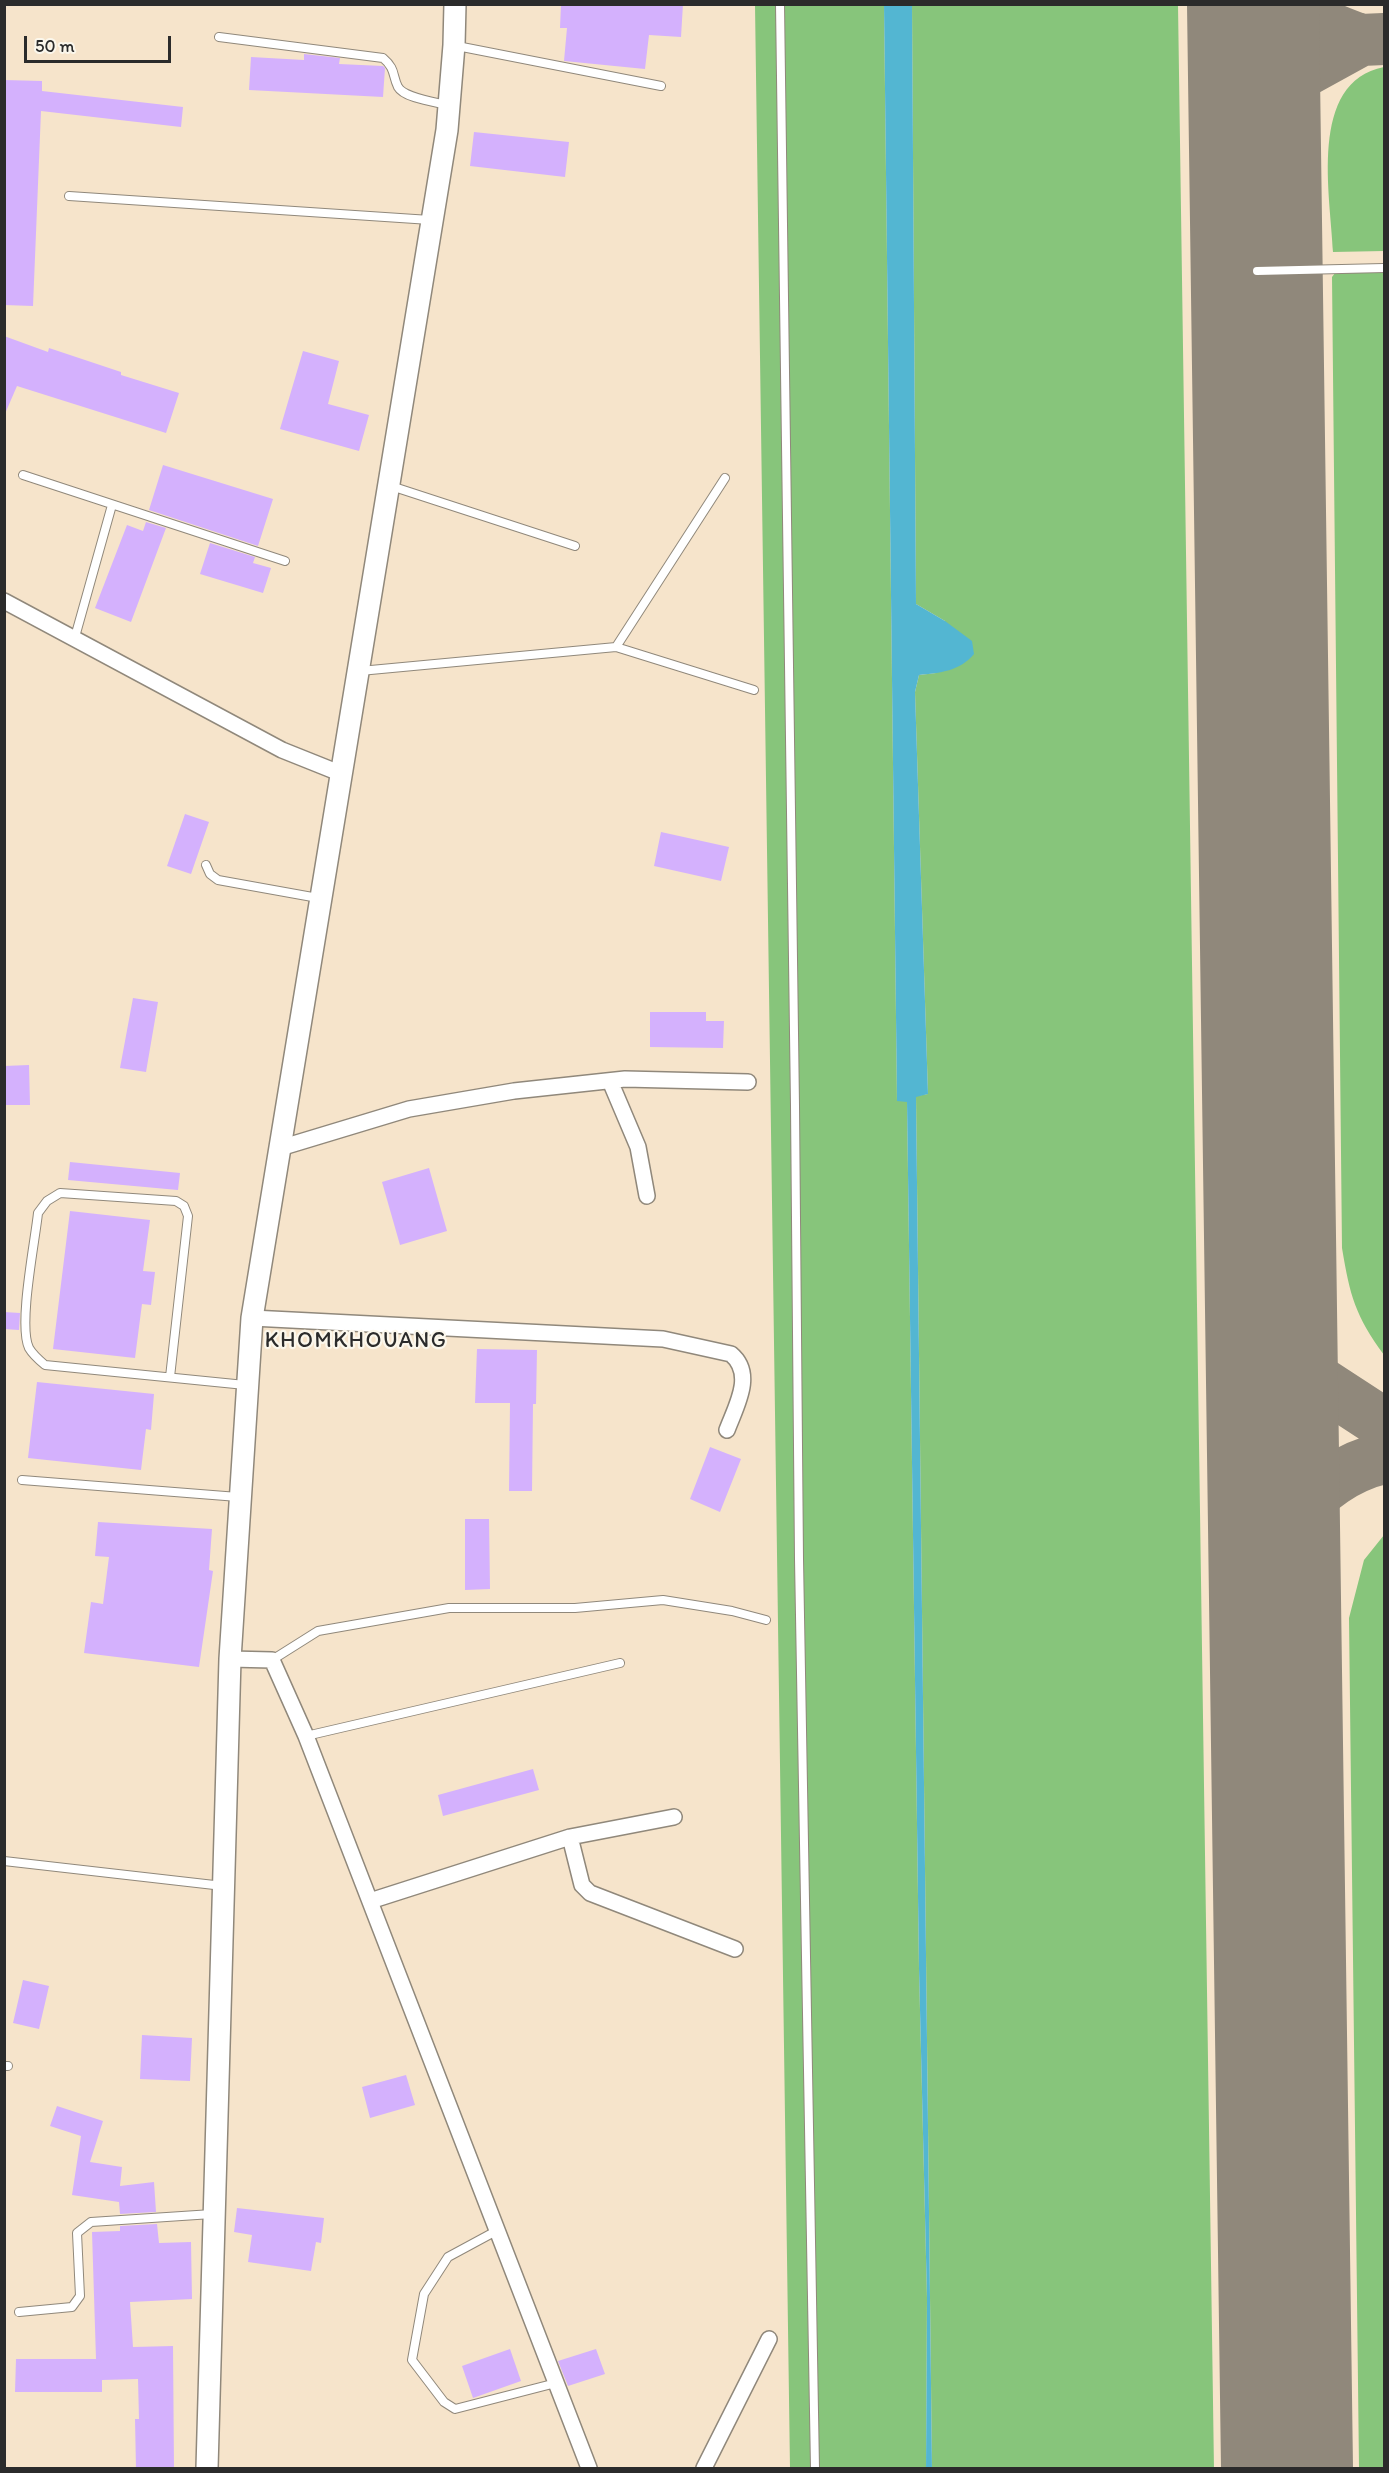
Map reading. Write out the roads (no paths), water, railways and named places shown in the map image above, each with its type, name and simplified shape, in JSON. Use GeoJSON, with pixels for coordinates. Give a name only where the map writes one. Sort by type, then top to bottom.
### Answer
{"type":"FeatureCollection","features":[{"type":"Feature","properties":{"kind":"main road"},"geometry":{"type":"LineString","coordinates":[[207,2469],[230,1659],[252,1318],[447,130],[455,4]]}},
{"type":"Feature","properties":{"kind":"street"},"geometry":{"type":"LineString","coordinates":[[4,601],[75,637],[282,750],[342,774]]}},
{"type":"Feature","properties":{"kind":"street"},"geometry":{"type":"LineString","coordinates":[[280,1148],[409,1109],[514,1090],[625,1079],[748,1082]]}},
{"type":"Feature","properties":{"kind":"street"},"geometry":{"type":"LineString","coordinates":[[610,1081],[638,1147],[646,1196]]}},
{"type":"Feature","properties":{"kind":"street"},"geometry":{"type":"LineString","coordinates":[[252,1318],[663,1339],[731,1354],[738,1360],[744,1385],[727,1430]]}},
{"type":"Feature","properties":{"kind":"street"},"geometry":{"type":"LineString","coordinates":[[230,1659],[272,1660],[306,1736],[558,2383],[589,2469]]}},
{"type":"Feature","properties":{"kind":"street"},"geometry":{"type":"LineString","coordinates":[[369,1901],[570,1836],[674,1817]]}},
{"type":"Feature","properties":{"kind":"street"},"geometry":{"type":"LineString","coordinates":[[570,1836],[582,1886],[590,1893],[735,1949]]}},
{"type":"Feature","properties":{"kind":"street"},"geometry":{"type":"LineString","coordinates":[[704,2469],[768,2339]]}},
{"type":"Feature","properties":{"kind":"lane"},"geometry":{"type":"LineString","coordinates":[[780,4],[796,1130],[799,1583],[815,2469]]}},
{"type":"Feature","properties":{"kind":"lane"},"geometry":{"type":"LineString","coordinates":[[219,37],[383,58],[394,71],[398,87],[404,94],[448,106]]}},
{"type":"Feature","properties":{"kind":"lane"},"geometry":{"type":"LineString","coordinates":[[454,45],[661,86]]}},
{"type":"Feature","properties":{"kind":"lane"},"geometry":{"type":"LineString","coordinates":[[69,196],[432,220]]}},
{"type":"Feature","properties":{"kind":"lane"},"geometry":{"type":"LineString","coordinates":[[1257,271],[1384,268]]}},
{"type":"Feature","properties":{"kind":"lane"},"geometry":{"type":"LineString","coordinates":[[23,475],[285,561]]}},
{"type":"Feature","properties":{"kind":"lane"},"geometry":{"type":"LineString","coordinates":[[616,647],[725,477]]}},
{"type":"Feature","properties":{"kind":"lane"},"geometry":{"type":"LineString","coordinates":[[387,485],[574,546]]}},
{"type":"Feature","properties":{"kind":"lane"},"geometry":{"type":"LineString","coordinates":[[75,637],[112,505]]}},
{"type":"Feature","properties":{"kind":"lane"},"geometry":{"type":"LineString","coordinates":[[357,671],[616,647],[754,690]]}},
{"type":"Feature","properties":{"kind":"lane"},"geometry":{"type":"LineString","coordinates":[[206,865],[210,874],[218,880],[321,899]]}},
{"type":"Feature","properties":{"kind":"lane"},"geometry":{"type":"LineString","coordinates":[[170,1377],[188,1216],[184,1206],[176,1201],[60,1192],[47,1201],[38,1213],[25,1327],[29,1347],[37,1359],[45,1365],[247,1385]]}},
{"type":"Feature","properties":{"kind":"lane"},"geometry":{"type":"LineString","coordinates":[[22,1480],[239,1497]]}},
{"type":"Feature","properties":{"kind":"lane"},"geometry":{"type":"LineString","coordinates":[[272,1660],[318,1631],[449,1608],[575,1608],[663,1600],[732,1611],[766,1620]]}},
{"type":"Feature","properties":{"kind":"lane"},"geometry":{"type":"LineString","coordinates":[[306,1736],[620,1663]]}},
{"type":"Feature","properties":{"kind":"lane"},"geometry":{"type":"LineString","coordinates":[[4,1861],[223,1886]]}},
{"type":"Feature","properties":{"kind":"lane"},"geometry":{"type":"LineString","coordinates":[[19,2312],[72,2307],[78,2301],[81,2296],[77,2233],[84,2225],[91,2222],[214,2214]]}},
{"type":"Feature","properties":{"kind":"lane"},"geometry":{"type":"LineString","coordinates":[[498,2230],[448,2257],[424,2294],[412,2360],[444,2402],[455,2409],[558,2383]]}},
{"type":"Feature","properties":{"kind":"water"},"geometry":{"type":"Polygon","coordinates":[[[884,5],[912,5],[916,604],[945,621],[972,641],[974,654],[956,668],[919,675],[915,692],[928,1094],[916,1097],[932,2468],[926,2468],[927,2298],[919,1969],[907,1102],[897,1101],[884,5]]]}},
{"type":"Feature","properties":{"kind":"district","name":"KHOMKHOUANG"},"geometry":{"type":"Point","coordinates":[356,1341]}}]}
